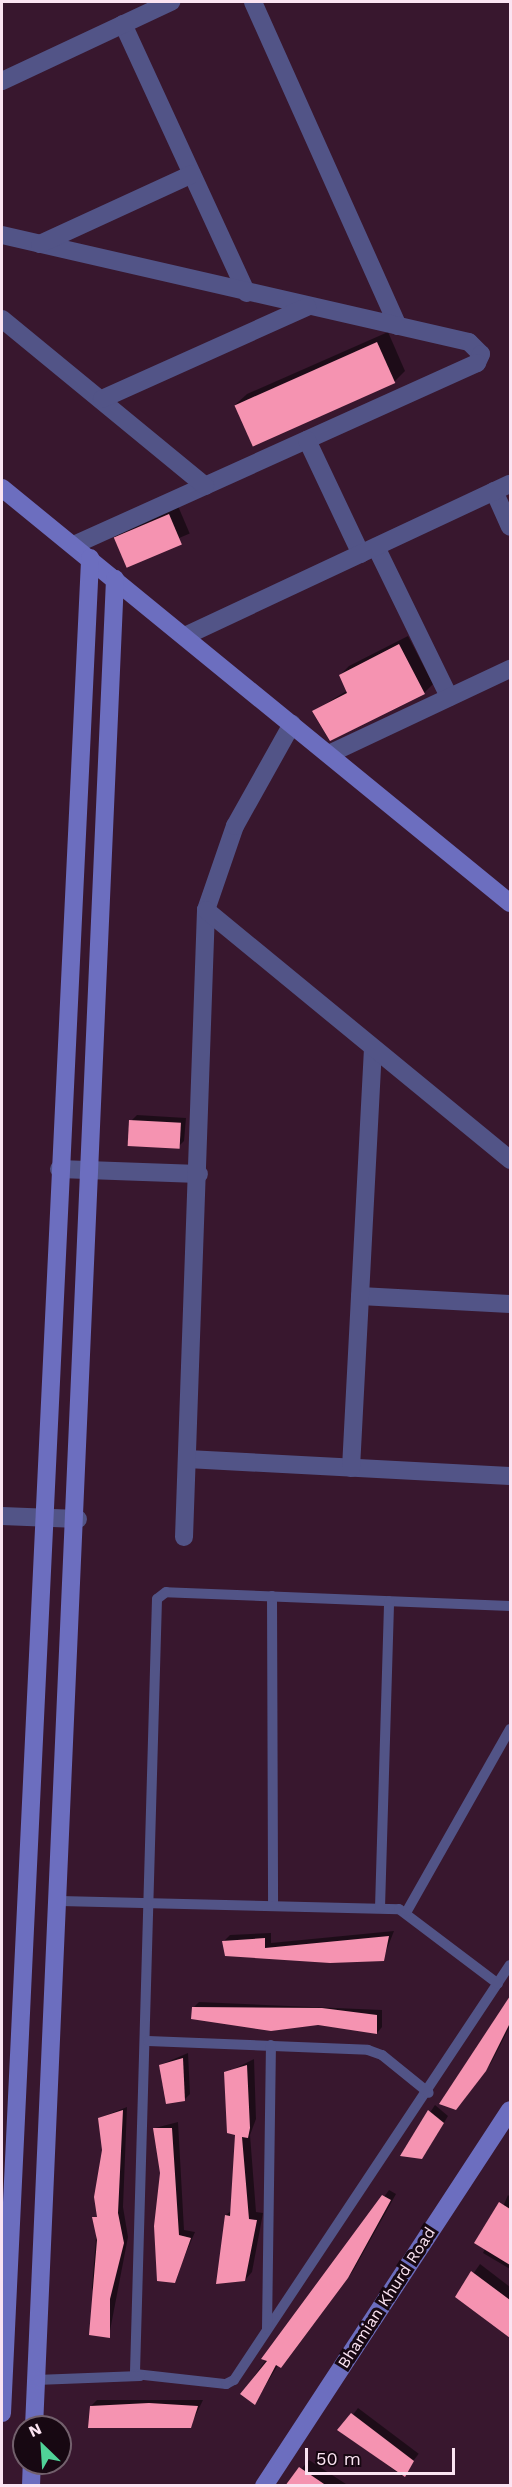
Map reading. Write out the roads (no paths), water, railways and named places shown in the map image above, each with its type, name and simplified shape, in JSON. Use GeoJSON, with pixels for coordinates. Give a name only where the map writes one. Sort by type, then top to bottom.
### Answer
{"type":"FeatureCollection","features":[{"type":"Feature","properties":{"kind":"street"},"geometry":{"type":"LineString","coordinates":[[2,81],[171,2]]}},
{"type":"Feature","properties":{"kind":"street"},"geometry":{"type":"LineString","coordinates":[[253,2],[398,326]]}},
{"type":"Feature","properties":{"kind":"street"},"geometry":{"type":"LineString","coordinates":[[123,24],[247,293]]}},
{"type":"Feature","properties":{"kind":"street"},"geometry":{"type":"LineString","coordinates":[[40,244],[192,174]]}},
{"type":"Feature","properties":{"kind":"street"},"geometry":{"type":"LineString","coordinates":[[2,235],[307,307],[469,342],[481,354],[477,363],[73,545]]}},
{"type":"Feature","properties":{"kind":"street"},"geometry":{"type":"LineString","coordinates":[[102,399],[307,307]]}},
{"type":"Feature","properties":{"kind":"street"},"geometry":{"type":"LineString","coordinates":[[2,319],[205,486]]}},
{"type":"Feature","properties":{"kind":"street"},"geometry":{"type":"LineString","coordinates":[[307,440],[448,697]]}},
{"type":"Feature","properties":{"kind":"street"},"geometry":{"type":"LineString","coordinates":[[185,636],[502,487],[510,527]]}},
{"type":"Feature","properties":{"kind":"street"},"geometry":{"type":"LineString","coordinates":[[2,489],[90,558],[510,903]]}},
{"type":"Feature","properties":{"kind":"street"},"geometry":{"type":"LineString","coordinates":[[2,2413],[59,1169],[90,558]]}},
{"type":"Feature","properties":{"kind":"street"},"geometry":{"type":"LineString","coordinates":[[35,2415],[78,1519],[115,579]]}},
{"type":"Feature","properties":{"kind":"street"},"geometry":{"type":"LineString","coordinates":[[329,754],[510,669]]}},
{"type":"Feature","properties":{"kind":"street"},"geometry":{"type":"LineString","coordinates":[[184,1537],[199,1174],[206,910],[235,826],[292,724]]}},
{"type":"Feature","properties":{"kind":"street"},"geometry":{"type":"LineString","coordinates":[[206,910],[510,1160]]}},
{"type":"Feature","properties":{"kind":"street"},"geometry":{"type":"LineString","coordinates":[[351,1468],[373,1049]]}},
{"type":"Feature","properties":{"kind":"street"},"geometry":{"type":"LineString","coordinates":[[59,1169],[199,1174]]}},
{"type":"Feature","properties":{"kind":"street"},"geometry":{"type":"LineString","coordinates":[[360,1296],[510,1304]]}},
{"type":"Feature","properties":{"kind":"street"},"geometry":{"type":"LineString","coordinates":[[187,1459],[510,1476]]}},
{"type":"Feature","properties":{"kind":"street"},"geometry":{"type":"LineString","coordinates":[[2,1516],[78,1519]]}},
{"type":"Feature","properties":{"kind":"street","name":"Bhamian Khurd Road"},"geometry":{"type":"LineString","coordinates":[[264,2486],[510,2110]]}},
{"type":"Feature","properties":{"kind":"lane"},"geometry":{"type":"LineString","coordinates":[[140,2376],[132,2369],[148,2041],[147,1905],[158,1599],[166,1592],[510,1606]]}},
{"type":"Feature","properties":{"kind":"lane"},"geometry":{"type":"LineString","coordinates":[[272,1596],[273,1906]]}},
{"type":"Feature","properties":{"kind":"lane"},"geometry":{"type":"LineString","coordinates":[[380,1908],[390,1601]]}},
{"type":"Feature","properties":{"kind":"lane"},"geometry":{"type":"LineString","coordinates":[[407,1911],[510,1729]]}},
{"type":"Feature","properties":{"kind":"lane"},"geometry":{"type":"LineString","coordinates":[[60,1901],[147,1905],[380,1908],[407,1911],[498,1984]]}},
{"type":"Feature","properties":{"kind":"lane"},"geometry":{"type":"LineString","coordinates":[[36,2380],[140,2376],[231,2384],[429,2093],[510,1965]]}},
{"type":"Feature","properties":{"kind":"lane"},"geometry":{"type":"LineString","coordinates":[[148,2041],[271,2045],[376,2052],[429,2093]]}},
{"type":"Feature","properties":{"kind":"lane"},"geometry":{"type":"LineString","coordinates":[[267,2329],[271,2045]]}}]}
